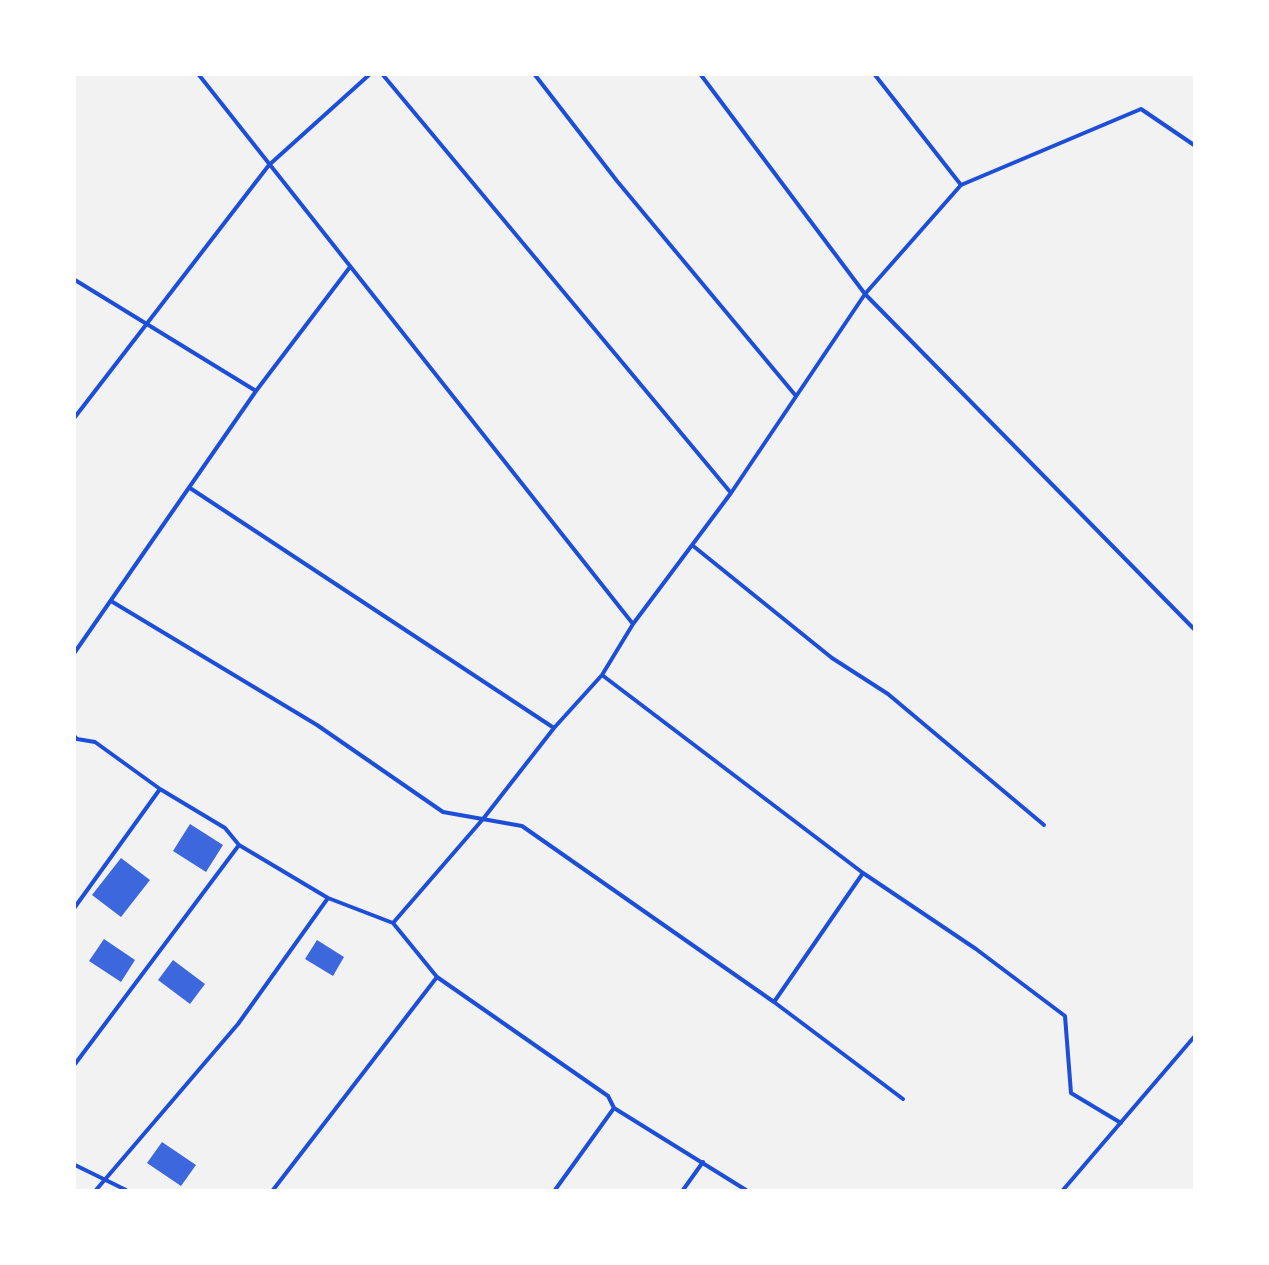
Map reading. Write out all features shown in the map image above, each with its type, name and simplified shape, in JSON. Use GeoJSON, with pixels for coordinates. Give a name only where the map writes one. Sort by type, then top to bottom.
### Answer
{"type":"FeatureCollection","features":[{"type":"Feature","properties":{"kind":"street"},"geometry":{"type":"LineString","coordinates":[[199,75],[350,268],[633,624]]}},
{"type":"Feature","properties":{"kind":"street"},"geometry":{"type":"LineString","coordinates":[[75,417],[269,165],[369,75]]}},
{"type":"Feature","properties":{"kind":"street"},"geometry":{"type":"LineString","coordinates":[[383,75],[731,493]]}},
{"type":"Feature","properties":{"kind":"street"},"geometry":{"type":"LineString","coordinates":[[535,75],[617,181],[796,396]]}},
{"type":"Feature","properties":{"kind":"street"},"geometry":{"type":"LineString","coordinates":[[701,75],[865,294],[1194,629]]}},
{"type":"Feature","properties":{"kind":"street"},"geometry":{"type":"LineString","coordinates":[[875,75],[961,185]]}},
{"type":"Feature","properties":{"kind":"street"},"geometry":{"type":"LineString","coordinates":[[393,923],[483,819],[554,728],[602,675],[633,624],[731,493],[865,294],[961,185],[1140,108],[1194,145]]}},
{"type":"Feature","properties":{"kind":"street"},"geometry":{"type":"LineString","coordinates":[[75,652],[256,391],[350,268]]}},
{"type":"Feature","properties":{"kind":"street"},"geometry":{"type":"LineString","coordinates":[[75,280],[256,391]]}},
{"type":"Feature","properties":{"kind":"street"},"geometry":{"type":"LineString","coordinates":[[190,488],[554,728]]}},
{"type":"Feature","properties":{"kind":"street"},"geometry":{"type":"LineString","coordinates":[[692,545],[832,658],[888,694],[1044,825]]}},
{"type":"Feature","properties":{"kind":"street"},"geometry":{"type":"LineString","coordinates":[[111,601],[317,725],[444,812],[522,826],[774,1002],[903,1099]]}},
{"type":"Feature","properties":{"kind":"street"},"geometry":{"type":"LineString","coordinates":[[602,675],[863,873],[976,949],[1065,1016],[1071,1093],[1121,1123]]}},
{"type":"Feature","properties":{"kind":"street"},"geometry":{"type":"LineString","coordinates":[[76,739],[95,742],[160,789],[225,828],[239,845],[328,898],[393,923],[437,977],[608,1096],[614,1108],[746,1190]]}},
{"type":"Feature","properties":{"kind":"street"},"geometry":{"type":"LineString","coordinates":[[75,907],[160,789]]}},
{"type":"Feature","properties":{"kind":"street"},"geometry":{"type":"LineString","coordinates":[[75,1064],[239,845]]}},
{"type":"Feature","properties":{"kind":"street"},"geometry":{"type":"LineString","coordinates":[[774,1002],[863,873]]}},
{"type":"Feature","properties":{"kind":"street"},"geometry":{"type":"LineString","coordinates":[[96,1190],[238,1024],[328,898]]}},
{"type":"Feature","properties":{"kind":"street"},"geometry":{"type":"LineString","coordinates":[[273,1190],[437,977]]}},
{"type":"Feature","properties":{"kind":"street"},"geometry":{"type":"LineString","coordinates":[[1063,1190],[1194,1037]]}},
{"type":"Feature","properties":{"kind":"street"},"geometry":{"type":"LineString","coordinates":[[554,1190],[614,1108]]}},
{"type":"Feature","properties":{"kind":"street"},"geometry":{"type":"LineString","coordinates":[[683,1190],[703,1162]]}},
{"type":"Feature","properties":{"kind":"street"},"geometry":{"type":"LineString","coordinates":[[75,1165],[126,1190]]}},
{"type":"Feature","properties":{"kind":"building"},"geometry":{"type":"Polygon","coordinates":[[[190,824],[223,845],[206,872],[173,851],[190,824]]]}},
{"type":"Feature","properties":{"kind":"building"},"geometry":{"type":"Polygon","coordinates":[[[121,858],[150,880],[121,917],[92,895],[121,858]]]}},
{"type":"Feature","properties":{"kind":"building"},"geometry":{"type":"Polygon","coordinates":[[[104,939],[135,960],[121,982],[89,961],[104,939]]]}},
{"type":"Feature","properties":{"kind":"building"},"geometry":{"type":"Polygon","coordinates":[[[317,940],[344,957],[333,976],[305,959],[317,940]]]}},
{"type":"Feature","properties":{"kind":"building"},"geometry":{"type":"Polygon","coordinates":[[[173,960],[205,984],[190,1004],[158,980],[173,960]]]}},
{"type":"Feature","properties":{"kind":"building"},"geometry":{"type":"Polygon","coordinates":[[[162,1142],[196,1165],[181,1186],[147,1163],[162,1142]]]}}]}
